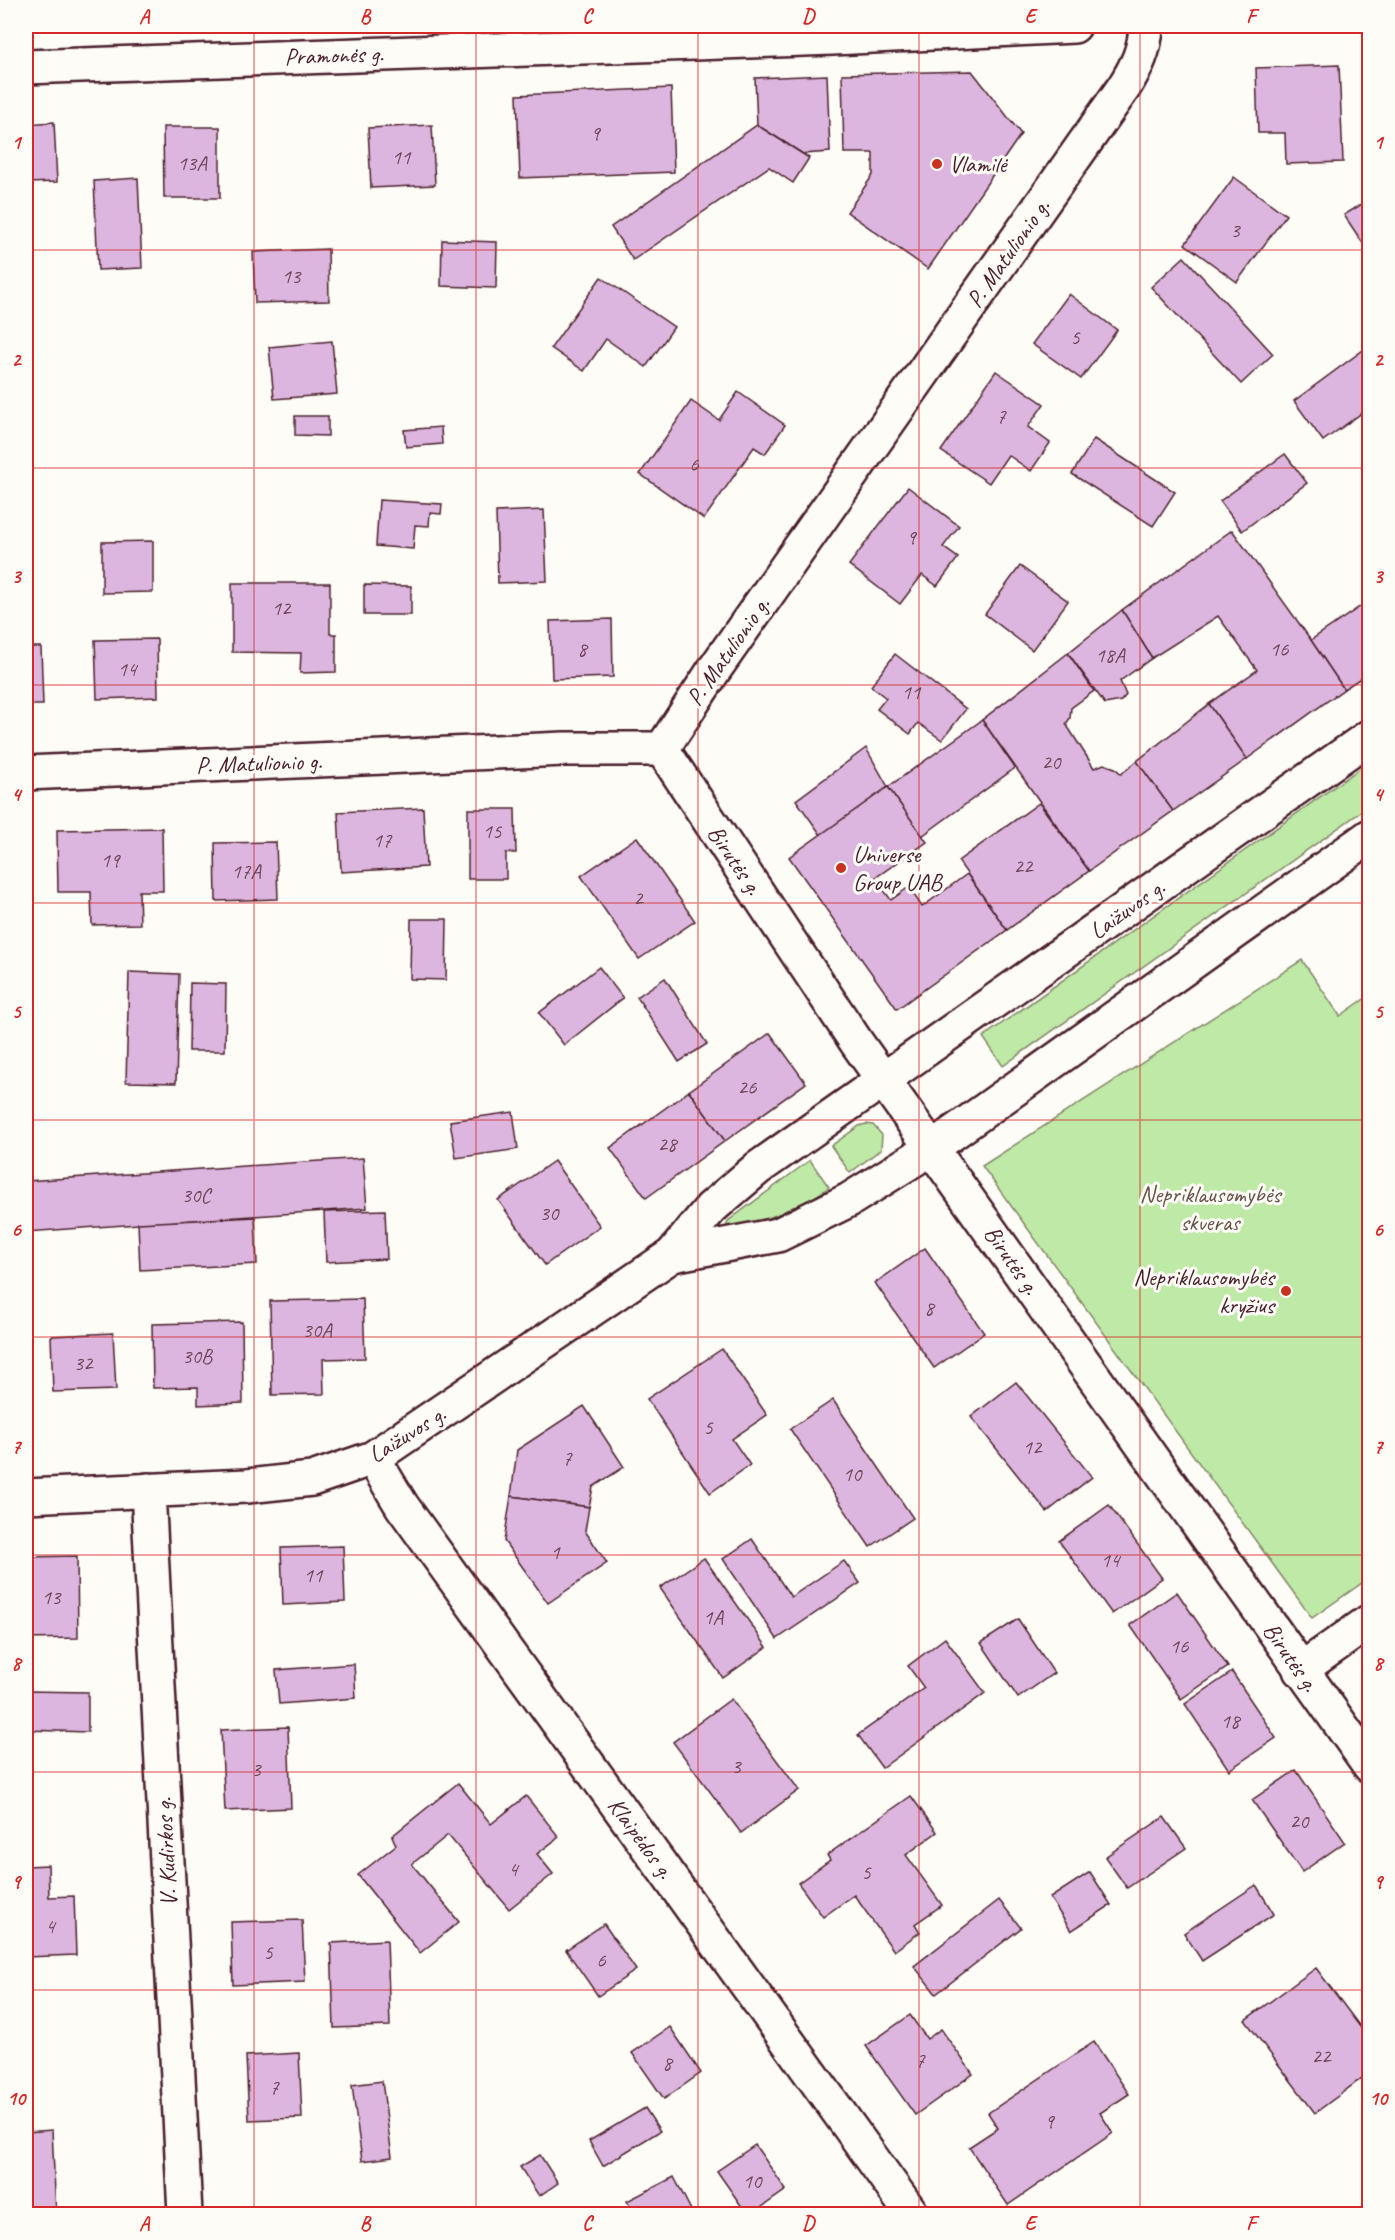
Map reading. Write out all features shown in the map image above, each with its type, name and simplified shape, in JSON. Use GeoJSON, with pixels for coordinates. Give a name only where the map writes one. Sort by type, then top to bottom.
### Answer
{"type":"FeatureCollection","features":[{"type":"Feature","properties":{"kind":"street","name":"Pramonės g."},"geometry":{"type":"LineString","coordinates":[[26,67],[833,38],[1074,26]]}},
{"type":"Feature","properties":{"kind":"street","name":"P. Matulionio g."},"geometry":{"type":"LineString","coordinates":[[26,773],[564,749],[662,749],[714,670],[1124,87],[1141,58],[1146,40],[1146,26]]}},
{"type":"Feature","properties":{"kind":"street","name":"Laižuvos g."},"geometry":{"type":"LineString","coordinates":[[26,1496],[247,1486],[312,1479],[373,1458],[672,1255],[711,1208],[758,1168],[1370,736]]}},
{"type":"Feature","properties":{"kind":"street","name":"Birutės g."},"geometry":{"type":"LineString","coordinates":[[662,749],[884,1081],[1370,1766]]}},
{"type":"Feature","properties":{"kind":"street"},"geometry":{"type":"LineString","coordinates":[[672,1255],[778,1235],[849,1200],[932,1148],[1370,836]]}},
{"type":"Feature","properties":{"kind":"street","name":"Klaipėdos g."},"geometry":{"type":"LineString","coordinates":[[373,1458],[402,1506],[912,2214]]}},
{"type":"Feature","properties":{"kind":"street","name":"V. Kudirkos g."},"geometry":{"type":"LineString","coordinates":[[148,1490],[185,2214]]}},
{"type":"Feature","properties":{"kind":"street"},"geometry":{"type":"LineString","coordinates":[[1300,1670],[1370,1622]]}},
{"type":"Feature","properties":{"kind":"green space"},"geometry":{"type":"Polygon","coordinates":[[[1369,762],[1369,806],[1003,1066],[983,1037],[1369,762]]]}},
{"type":"Feature","properties":{"kind":"green space","name":"Nepriklausomybės skveras"},"geometry":{"type":"Polygon","coordinates":[[[1302,960],[1340,1016],[1370,995],[1369,1578],[1312,1618],[982,1166],[1302,960]]]}},
{"type":"Feature","properties":{"kind":"green space"},"geometry":{"type":"Polygon","coordinates":[[[873,1125],[882,1135],[881,1149],[850,1173],[831,1146],[859,1126],[873,1125]]]}},
{"type":"Feature","properties":{"kind":"green space"},"geometry":{"type":"Polygon","coordinates":[[[810,1160],[829,1187],[807,1202],[735,1232],[726,1228],[728,1221],[810,1160]]]}},
{"type":"Feature","properties":{"kind":"building"},"geometry":{"type":"Polygon","coordinates":[[[1339,65],[1343,162],[1286,164],[1285,133],[1258,133],[1256,68],[1339,65]]]}},
{"type":"Feature","properties":{"kind":"building","name":"Vlamilė"},"geometry":{"type":"Polygon","coordinates":[[[972,71],[1021,134],[928,269],[847,212],[873,175],[873,153],[844,153],[842,74],[972,71]]]}},
{"type":"Feature","properties":{"kind":"building"},"geometry":{"type":"Polygon","coordinates":[[[827,75],[830,152],[803,154],[757,125],[755,78],[827,75]]]}},
{"type":"Feature","properties":{"kind":"building"},"geometry":{"type":"Polygon","coordinates":[[[671,88],[674,172],[520,178],[517,95],[671,88]]]}},
{"type":"Feature","properties":{"kind":"building"},"geometry":{"type":"Polygon","coordinates":[[[54,122],[57,182],[26,183],[26,124],[54,122]]]}},
{"type":"Feature","properties":{"kind":"building"},"geometry":{"type":"Polygon","coordinates":[[[432,125],[435,185],[371,188],[368,128],[432,125]]]}},
{"type":"Feature","properties":{"kind":"building"},"geometry":{"type":"Polygon","coordinates":[[[757,125],[809,158],[793,183],[769,167],[633,260],[611,227],[757,125]]]}},
{"type":"Feature","properties":{"kind":"building"},"geometry":{"type":"Polygon","coordinates":[[[163,127],[220,127],[220,198],[164,198],[163,127]]]}},
{"type":"Feature","properties":{"kind":"building"},"geometry":{"type":"Polygon","coordinates":[[[1234,177],[1286,215],[1237,282],[1185,244],[1234,177]]]}},
{"type":"Feature","properties":{"kind":"building"},"geometry":{"type":"Polygon","coordinates":[[[138,178],[142,268],[98,270],[94,181],[138,178]]]}},
{"type":"Feature","properties":{"kind":"building"},"geometry":{"type":"Polygon","coordinates":[[[1370,199],[1370,254],[1344,215],[1370,199]]]}},
{"type":"Feature","properties":{"kind":"building"},"geometry":{"type":"Polygon","coordinates":[[[442,240],[497,242],[496,288],[441,286],[442,240]]]}},
{"type":"Feature","properties":{"kind":"building"},"geometry":{"type":"Polygon","coordinates":[[[328,249],[329,301],[255,303],[253,252],[328,249]]]}},
{"type":"Feature","properties":{"kind":"building"},"geometry":{"type":"Polygon","coordinates":[[[1184,257],[1273,354],[1241,384],[1151,287],[1184,257]]]}},
{"type":"Feature","properties":{"kind":"building"},"geometry":{"type":"Polygon","coordinates":[[[601,277],[674,327],[646,367],[606,339],[584,371],[551,348],[601,277]]]}},
{"type":"Feature","properties":{"kind":"building"},"geometry":{"type":"Polygon","coordinates":[[[1069,294],[1117,330],[1081,379],[1032,344],[1069,294]]]}},
{"type":"Feature","properties":{"kind":"building"},"geometry":{"type":"Polygon","coordinates":[[[332,341],[337,394],[274,399],[269,347],[332,341]]]}},
{"type":"Feature","properties":{"kind":"building"},"geometry":{"type":"Polygon","coordinates":[[[1370,345],[1370,407],[1323,441],[1294,401],[1370,345]]]}},
{"type":"Feature","properties":{"kind":"building"},"geometry":{"type":"Polygon","coordinates":[[[996,371],[1044,404],[1028,427],[1050,443],[1031,471],[1008,455],[989,483],[941,451],[996,371]]]}},
{"type":"Feature","properties":{"kind":"building"},"geometry":{"type":"Polygon","coordinates":[[[738,392],[785,425],[765,454],[754,447],[704,519],[640,474],[691,401],[719,420],[738,392]]]}},
{"type":"Feature","properties":{"kind":"building"},"geometry":{"type":"Polygon","coordinates":[[[295,416],[328,416],[328,436],[295,435],[295,416]]]}},
{"type":"Feature","properties":{"kind":"building"},"geometry":{"type":"Polygon","coordinates":[[[441,427],[442,444],[406,447],[404,430],[441,427]]]}},
{"type":"Feature","properties":{"kind":"building"},"geometry":{"type":"Polygon","coordinates":[[[1094,439],[1175,492],[1153,526],[1072,474],[1094,439]]]}},
{"type":"Feature","properties":{"kind":"building"},"geometry":{"type":"Polygon","coordinates":[[[1285,454],[1307,483],[1242,531],[1220,501],[1285,454]]]}},
{"type":"Feature","properties":{"kind":"building"},"geometry":{"type":"Polygon","coordinates":[[[1370,462],[1370,478],[1362,468],[1370,462]]]}},
{"type":"Feature","properties":{"kind":"building"},"geometry":{"type":"Polygon","coordinates":[[[908,487],[959,526],[943,547],[958,558],[937,586],[922,575],[900,604],[849,565],[908,487]]]}},
{"type":"Feature","properties":{"kind":"building"},"geometry":{"type":"Polygon","coordinates":[[[379,500],[442,504],[441,514],[430,513],[429,526],[415,525],[413,549],[376,546],[379,500]]]}},
{"type":"Feature","properties":{"kind":"building"},"geometry":{"type":"Polygon","coordinates":[[[544,510],[547,581],[498,583],[496,512],[544,510]]]}},
{"type":"Feature","properties":{"kind":"building"},"geometry":{"type":"Polygon","coordinates":[[[1232,530],[1344,689],[1247,759],[1209,704],[1257,670],[1218,616],[1152,658],[1122,610],[1232,530]]]}},
{"type":"Feature","properties":{"kind":"building"},"geometry":{"type":"Polygon","coordinates":[[[153,541],[153,592],[102,593],[102,542],[153,541]]]}},
{"type":"Feature","properties":{"kind":"building"},"geometry":{"type":"Polygon","coordinates":[[[1020,566],[1068,601],[1032,650],[985,614],[1020,566]]]}},
{"type":"Feature","properties":{"kind":"building"},"geometry":{"type":"Polygon","coordinates":[[[232,583],[330,583],[330,634],[336,634],[336,672],[300,673],[301,653],[232,652],[232,583]]]}},
{"type":"Feature","properties":{"kind":"building"},"geometry":{"type":"Polygon","coordinates":[[[364,585],[411,586],[411,615],[364,615],[364,585]]]}},
{"type":"Feature","properties":{"kind":"building"},"geometry":{"type":"Polygon","coordinates":[[[1370,600],[1370,672],[1344,689],[1311,640],[1370,600]]]}},
{"type":"Feature","properties":{"kind":"building"},"geometry":{"type":"Polygon","coordinates":[[[1122,610],[1152,658],[1120,681],[1126,695],[1121,701],[1105,704],[1068,653],[1122,610]]]}},
{"type":"Feature","properties":{"kind":"building"},"geometry":{"type":"Polygon","coordinates":[[[612,619],[613,677],[552,679],[550,621],[612,619]]]}},
{"type":"Feature","properties":{"kind":"building"},"geometry":{"type":"Polygon","coordinates":[[[157,639],[158,697],[97,699],[95,640],[157,639]]]}},
{"type":"Feature","properties":{"kind":"building"},"geometry":{"type":"Polygon","coordinates":[[[26,647],[41,647],[43,705],[26,705],[26,647]]]}},
{"type":"Feature","properties":{"kind":"building"},"geometry":{"type":"Polygon","coordinates":[[[1068,653],[1094,691],[1071,708],[1070,718],[1066,724],[1094,768],[1104,764],[1115,768],[1121,774],[1137,761],[1173,811],[1089,871],[982,720],[1068,653]]]}},
{"type":"Feature","properties":{"kind":"building"},"geometry":{"type":"Polygon","coordinates":[[[895,654],[966,709],[942,740],[918,723],[910,734],[877,709],[886,698],[871,686],[895,654]]]}},
{"type":"Feature","properties":{"kind":"building"},"geometry":{"type":"Polygon","coordinates":[[[1209,704],[1247,759],[1173,811],[1137,761],[1209,704]]]}},
{"type":"Feature","properties":{"kind":"building"},"geometry":{"type":"Polygon","coordinates":[[[982,720],[1015,768],[922,836],[888,787],[982,720]]]}},
{"type":"Feature","properties":{"kind":"building"},"geometry":{"type":"Polygon","coordinates":[[[866,748],[888,787],[821,835],[796,800],[866,748]]]}},
{"type":"Feature","properties":{"kind":"building"},"geometry":{"type":"Polygon","coordinates":[[[888,787],[927,842],[875,878],[891,900],[909,887],[922,907],[967,874],[1007,930],[897,1009],[789,857],[888,787]]]}},
{"type":"Feature","properties":{"kind":"building"},"geometry":{"type":"Polygon","coordinates":[[[1039,803],[1089,871],[1007,930],[958,861],[1039,803]]]}},
{"type":"Feature","properties":{"kind":"building"},"geometry":{"type":"Polygon","coordinates":[[[423,808],[426,867],[341,872],[338,812],[423,808]]]}},
{"type":"Feature","properties":{"kind":"building"},"geometry":{"type":"Polygon","coordinates":[[[468,809],[515,809],[516,853],[506,853],[506,879],[468,879],[468,809]]]}},
{"type":"Feature","properties":{"kind":"building"},"geometry":{"type":"Polygon","coordinates":[[[162,828],[163,891],[139,891],[140,924],[92,925],[91,892],[58,892],[57,830],[162,828]]]}},
{"type":"Feature","properties":{"kind":"building"},"geometry":{"type":"Polygon","coordinates":[[[637,837],[695,921],[639,959],[581,876],[637,837]]]}},
{"type":"Feature","properties":{"kind":"building"},"geometry":{"type":"Polygon","coordinates":[[[276,842],[278,899],[216,901],[215,843],[276,842]]]}},
{"type":"Feature","properties":{"kind":"building"},"geometry":{"type":"Polygon","coordinates":[[[411,919],[447,919],[446,980],[410,979],[411,919]]]}},
{"type":"Feature","properties":{"kind":"building"},"geometry":{"type":"Polygon","coordinates":[[[599,967],[623,998],[564,1045],[539,1013],[599,967]]]}},
{"type":"Feature","properties":{"kind":"building"},"geometry":{"type":"Polygon","coordinates":[[[129,972],[179,974],[176,1083],[126,1082],[129,972]]]}},
{"type":"Feature","properties":{"kind":"building"},"geometry":{"type":"Polygon","coordinates":[[[665,978],[707,1044],[679,1062],[637,997],[665,978]]]}},
{"type":"Feature","properties":{"kind":"building"},"geometry":{"type":"Polygon","coordinates":[[[190,983],[226,984],[225,1051],[189,1051],[190,983]]]}},
{"type":"Feature","properties":{"kind":"building"},"geometry":{"type":"Polygon","coordinates":[[[770,1033],[806,1083],[725,1141],[689,1091],[770,1033]]]}},
{"type":"Feature","properties":{"kind":"building"},"geometry":{"type":"Polygon","coordinates":[[[689,1091],[725,1141],[646,1198],[610,1148],[689,1091]]]}},
{"type":"Feature","properties":{"kind":"building"},"geometry":{"type":"Polygon","coordinates":[[[513,1112],[518,1149],[456,1158],[450,1121],[513,1112]]]}},
{"type":"Feature","properties":{"kind":"building"},"geometry":{"type":"Polygon","coordinates":[[[363,1158],[367,1208],[26,1232],[26,1181],[363,1158]]]}},
{"type":"Feature","properties":{"kind":"building"},"geometry":{"type":"Polygon","coordinates":[[[554,1161],[600,1226],[545,1265],[498,1200],[554,1161]]]}},
{"type":"Feature","properties":{"kind":"building"},"geometry":{"type":"Polygon","coordinates":[[[385,1210],[387,1259],[326,1262],[324,1212],[385,1210]]]}},
{"type":"Feature","properties":{"kind":"building"},"geometry":{"type":"Polygon","coordinates":[[[255,1217],[257,1264],[140,1270],[138,1223],[255,1217]]]}},
{"type":"Feature","properties":{"kind":"building"},"geometry":{"type":"Polygon","coordinates":[[[925,1248],[984,1333],[934,1368],[875,1283],[925,1248]]]}},
{"type":"Feature","properties":{"kind":"building"},"geometry":{"type":"Polygon","coordinates":[[[363,1299],[365,1358],[323,1359],[324,1394],[272,1395],[270,1301],[363,1299]]]}},
{"type":"Feature","properties":{"kind":"building"},"geometry":{"type":"Polygon","coordinates":[[[242,1322],[243,1403],[198,1405],[198,1387],[153,1388],[152,1324],[242,1322]]]}},
{"type":"Feature","properties":{"kind":"building"},"geometry":{"type":"Polygon","coordinates":[[[113,1333],[116,1390],[53,1392],[51,1336],[113,1333]]]}},
{"type":"Feature","properties":{"kind":"building"},"geometry":{"type":"Polygon","coordinates":[[[722,1349],[767,1415],[732,1439],[750,1465],[710,1493],[647,1399],[722,1349]]]}},
{"type":"Feature","properties":{"kind":"building"},"geometry":{"type":"Polygon","coordinates":[[[1016,1382],[1092,1477],[1047,1512],[971,1417],[1016,1382]]]}},
{"type":"Feature","properties":{"kind":"building"},"geometry":{"type":"Polygon","coordinates":[[[833,1400],[913,1518],[870,1547],[790,1429],[833,1400]]]}},
{"type":"Feature","properties":{"kind":"building"},"geometry":{"type":"Polygon","coordinates":[[[584,1406],[624,1467],[593,1487],[589,1507],[511,1496],[517,1450],[584,1406]]]}},
{"type":"Feature","properties":{"kind":"building"},"geometry":{"type":"Polygon","coordinates":[[[511,1496],[589,1507],[585,1531],[607,1563],[548,1603],[504,1541],[511,1496]]]}},
{"type":"Feature","properties":{"kind":"building"},"geometry":{"type":"Polygon","coordinates":[[[1109,1505],[1162,1578],[1112,1614],[1059,1541],[1109,1505]]]}},
{"type":"Feature","properties":{"kind":"building"},"geometry":{"type":"Polygon","coordinates":[[[752,1539],[791,1597],[844,1561],[860,1583],[777,1639],[723,1559],[752,1539]]]}},
{"type":"Feature","properties":{"kind":"building"},"geometry":{"type":"Polygon","coordinates":[[[343,1546],[345,1602],[283,1605],[281,1548],[343,1546]]]}},
{"type":"Feature","properties":{"kind":"building"},"geometry":{"type":"Polygon","coordinates":[[[77,1556],[78,1638],[26,1639],[26,1557],[77,1556]]]}},
{"type":"Feature","properties":{"kind":"building"},"geometry":{"type":"Polygon","coordinates":[[[704,1558],[767,1647],[723,1678],[660,1588],[704,1558]]]}},
{"type":"Feature","properties":{"kind":"building"},"geometry":{"type":"Polygon","coordinates":[[[1177,1592],[1228,1667],[1181,1699],[1130,1625],[1177,1592]]]}},
{"type":"Feature","properties":{"kind":"building"},"geometry":{"type":"Polygon","coordinates":[[[1018,1619],[1054,1673],[1018,1698],[981,1643],[1018,1619]]]}},
{"type":"Feature","properties":{"kind":"building"},"geometry":{"type":"Polygon","coordinates":[[[945,1638],[985,1693],[882,1768],[858,1735],[924,1688],[908,1666],[945,1638]]]}},
{"type":"Feature","properties":{"kind":"building"},"geometry":{"type":"Polygon","coordinates":[[[354,1664],[356,1698],[279,1704],[276,1670],[354,1664]]]}},
{"type":"Feature","properties":{"kind":"building"},"geometry":{"type":"Polygon","coordinates":[[[1232,1672],[1276,1738],[1229,1770],[1185,1704],[1232,1672]]]}},
{"type":"Feature","properties":{"kind":"building"},"geometry":{"type":"Polygon","coordinates":[[[26,1691],[88,1692],[88,1732],[26,1730],[26,1691]]]}},
{"type":"Feature","properties":{"kind":"building"},"geometry":{"type":"Polygon","coordinates":[[[731,1699],[799,1790],[741,1833],[673,1742],[731,1699]]]}},
{"type":"Feature","properties":{"kind":"building"},"geometry":{"type":"Polygon","coordinates":[[[288,1727],[291,1808],[225,1811],[221,1730],[288,1727]]]}},
{"type":"Feature","properties":{"kind":"building"},"geometry":{"type":"Polygon","coordinates":[[[1296,1770],[1345,1842],[1302,1872],[1252,1800],[1296,1770]]]}},
{"type":"Feature","properties":{"kind":"building"},"geometry":{"type":"Polygon","coordinates":[[[458,1783],[491,1824],[526,1796],[559,1837],[537,1854],[553,1874],[509,1909],[448,1835],[412,1864],[459,1922],[420,1953],[358,1875],[396,1845],[392,1836],[458,1783]]]}},
{"type":"Feature","properties":{"kind":"building"},"geometry":{"type":"Polygon","coordinates":[[[911,1796],[937,1832],[906,1855],[942,1905],[915,1924],[920,1932],[894,1951],[854,1895],[823,1917],[798,1883],[830,1860],[827,1855],[911,1796]]]}},
{"type":"Feature","properties":{"kind":"building"},"geometry":{"type":"Polygon","coordinates":[[[1164,1817],[1186,1848],[1127,1888],[1105,1857],[1164,1817]]]}},
{"type":"Feature","properties":{"kind":"building"},"geometry":{"type":"Polygon","coordinates":[[[48,1865],[49,1897],[74,1896],[76,1955],[26,1957],[26,1866],[48,1865]]]}},
{"type":"Feature","properties":{"kind":"building"},"geometry":{"type":"Polygon","coordinates":[[[1090,1872],[1111,1905],[1071,1931],[1050,1898],[1090,1872]]]}},
{"type":"Feature","properties":{"kind":"building"},"geometry":{"type":"Polygon","coordinates":[[[1256,1885],[1274,1914],[1202,1961],[1184,1933],[1256,1885]]]}},
{"type":"Feature","properties":{"kind":"building"},"geometry":{"type":"Polygon","coordinates":[[[999,1900],[1021,1928],[936,1994],[914,1966],[999,1900]]]}},
{"type":"Feature","properties":{"kind":"building"},"geometry":{"type":"Polygon","coordinates":[[[302,1920],[305,1982],[233,1985],[231,1922],[302,1920]]]}},
{"type":"Feature","properties":{"kind":"building"},"geometry":{"type":"Polygon","coordinates":[[[604,1924],[636,1970],[598,1996],[566,1950],[604,1924]]]}},
{"type":"Feature","properties":{"kind":"building"},"geometry":{"type":"Polygon","coordinates":[[[387,1940],[390,2026],[334,2028],[331,1943],[387,1940]]]}},
{"type":"Feature","properties":{"kind":"building"},"geometry":{"type":"Polygon","coordinates":[[[1316,1968],[1370,2040],[1370,2072],[1315,2113],[1245,2020],[1316,1968]]]}},
{"type":"Feature","properties":{"kind":"building"},"geometry":{"type":"Polygon","coordinates":[[[910,2015],[927,2039],[941,2029],[973,2074],[915,2115],[866,2046],[910,2015]]]}},
{"type":"Feature","properties":{"kind":"building"},"geometry":{"type":"Polygon","coordinates":[[[670,2027],[701,2073],[664,2099],[632,2053],[670,2027]]]}},
{"type":"Feature","properties":{"kind":"building"},"geometry":{"type":"Polygon","coordinates":[[[1094,2042],[1129,2094],[1100,2113],[1113,2133],[1008,2205],[969,2147],[998,2128],[988,2113],[1094,2042]]]}},
{"type":"Feature","properties":{"kind":"building"},"geometry":{"type":"Polygon","coordinates":[[[299,2053],[302,2118],[249,2120],[246,2056],[299,2053]]]}},
{"type":"Feature","properties":{"kind":"building"},"geometry":{"type":"Polygon","coordinates":[[[382,2081],[392,2157],[362,2161],[352,2085],[382,2081]]]}},
{"type":"Feature","properties":{"kind":"building"},"geometry":{"type":"Polygon","coordinates":[[[645,2108],[660,2131],[603,2166],[589,2141],[645,2108]]]}},
{"type":"Feature","properties":{"kind":"building"},"geometry":{"type":"Polygon","coordinates":[[[52,2130],[56,2214],[26,2214],[26,2132],[52,2130]]]}},
{"type":"Feature","properties":{"kind":"building"},"geometry":{"type":"Polygon","coordinates":[[[755,2145],[786,2190],[752,2214],[747,2214],[717,2171],[755,2145]]]}},
{"type":"Feature","properties":{"kind":"building"},"geometry":{"type":"Polygon","coordinates":[[[540,2155],[558,2183],[539,2196],[520,2167],[540,2155]]]}},
{"type":"Feature","properties":{"kind":"building"},"geometry":{"type":"Polygon","coordinates":[[[674,2177],[693,2214],[634,2214],[627,2201],[674,2177]]]}},
{"type":"Feature","properties":{"kind":"place","name":"Vlamilė"},"geometry":{"type":"Point","coordinates":[937,164]}},
{"type":"Feature","properties":{"kind":"place","name":"Universe Group UAB"},"geometry":{"type":"Point","coordinates":[841,868]}},
{"type":"Feature","properties":{"kind":"place","name":"Nepriklausomybės kryžius"},"geometry":{"type":"Point","coordinates":[1286,1291]}}]}
